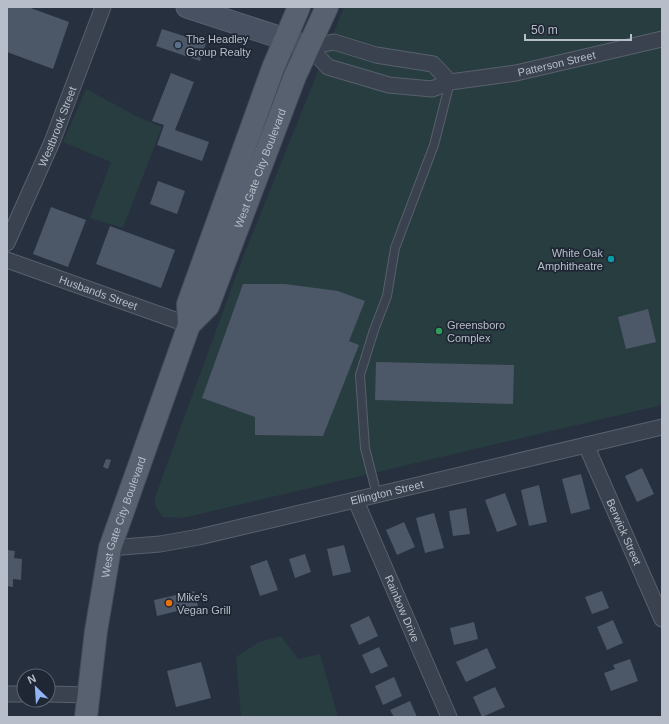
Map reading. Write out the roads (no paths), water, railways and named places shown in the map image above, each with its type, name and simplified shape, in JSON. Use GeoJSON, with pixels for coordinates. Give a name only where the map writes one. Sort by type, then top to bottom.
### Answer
{"type":"FeatureCollection","features":[{"type":"Feature","properties":{"kind":"main road","name":"Patterson Street"},"geometry":{"type":"LineString","coordinates":[[187,7],[309,47]]}},
{"type":"Feature","properties":{"kind":"main road","name":"West Gate City Boulevard"},"geometry":{"type":"LineString","coordinates":[[86,717],[96,631],[110,548],[189,325],[188,304],[273,68],[299,7]]}},
{"type":"Feature","properties":{"kind":"main road","name":"West Gate City Boulevard"},"geometry":{"type":"LineString","coordinates":[[189,325],[208,306],[295,76],[327,7]]}},
{"type":"Feature","properties":{"kind":"street","name":"Westbrook Street"},"geometry":{"type":"LineString","coordinates":[[7,243],[52,142],[103,7]]}},
{"type":"Feature","properties":{"kind":"street","name":"Patterson Street"},"geometry":{"type":"LineString","coordinates":[[309,47],[328,67],[361,78],[412,88],[432,89],[450,82],[516,73],[662,39]]}},
{"type":"Feature","properties":{"kind":"street","name":"Patterson Street"},"geometry":{"type":"LineString","coordinates":[[309,47],[334,42],[376,55],[433,64],[450,82]]}},
{"type":"Feature","properties":{"kind":"street","name":"Husbands Street"},"geometry":{"type":"LineString","coordinates":[[7,260],[189,325]]}},
{"type":"Feature","properties":{"kind":"street","name":"Ellington Street"},"geometry":{"type":"LineString","coordinates":[[110,548],[160,544],[199,537],[662,427]]}},
{"type":"Feature","properties":{"kind":"street","name":"Berwick Street"},"geometry":{"type":"LineString","coordinates":[[586,445],[662,619]]}},
{"type":"Feature","properties":{"kind":"street","name":"Rainbow Drive"},"geometry":{"type":"LineString","coordinates":[[356,500],[449,717]]}},
{"type":"Feature","properties":{"kind":"street"},"geometry":{"type":"LineString","coordinates":[[56,694],[88,695]]}},
{"type":"Feature","properties":{"kind":"lane"},"geometry":{"type":"LineString","coordinates":[[377,495],[365,448],[360,375],[374,330],[387,296],[395,248],[434,145],[450,82]]}},
{"type":"Feature","properties":{"kind":"place","name":"The Headley Group Realty"},"geometry":{"type":"Point","coordinates":[178,45]}},
{"type":"Feature","properties":{"kind":"place","name":"White Oak Amphitheatre"},"geometry":{"type":"Point","coordinates":[611,259]}},
{"type":"Feature","properties":{"kind":"place","name":"Greensboro Complex"},"geometry":{"type":"Point","coordinates":[439,331]}},
{"type":"Feature","properties":{"kind":"place","name":"Mike's Vegan Grill"},"geometry":{"type":"Point","coordinates":[169,603]}}]}
